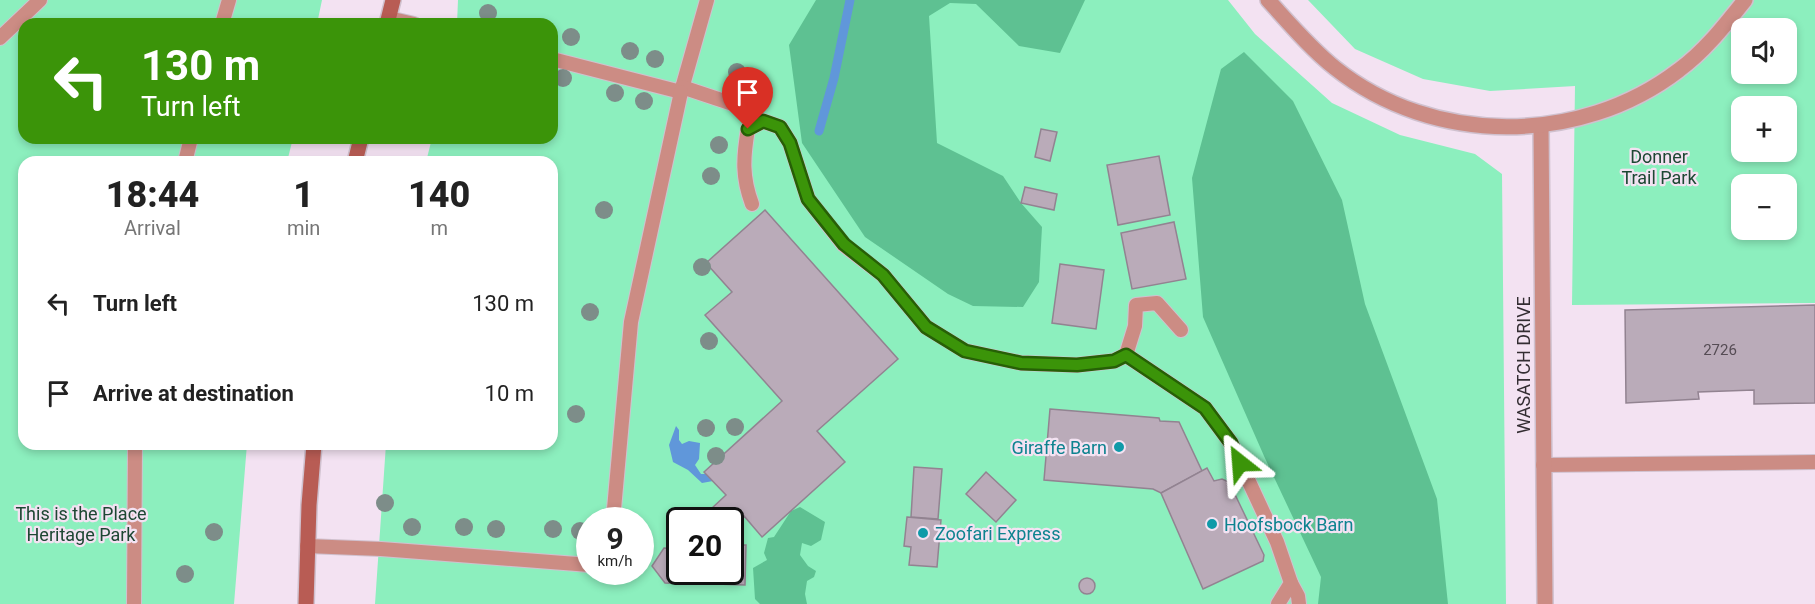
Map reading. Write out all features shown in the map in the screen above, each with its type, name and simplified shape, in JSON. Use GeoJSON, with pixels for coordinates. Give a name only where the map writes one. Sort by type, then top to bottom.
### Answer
{"type":"FeatureCollection","features":[{"type":"Feature","properties":{"kind":"main road"},"geometry":{"type":"LineString","coordinates":[[389,18],[393,0]]}},
{"type":"Feature","properties":{"kind":"main road"},"geometry":{"type":"LineString","coordinates":[[306,604],[307,546],[314,450]]}},
{"type":"Feature","properties":{"kind":"street"},"geometry":{"type":"LineString","coordinates":[[1268,0],[1335,68],[1363,87],[1400,107],[1440,118],[1484,126],[1541,126],[1560,123],[1622,103],[1652,88],[1680,69],[1704,47],[1745,0]]}},
{"type":"Feature","properties":{"kind":"street","name":"WASATCH DRIVE"},"geometry":{"type":"LineString","coordinates":[[1541,126],[1545,604]]}},
{"type":"Feature","properties":{"kind":"lane"},"geometry":{"type":"LineString","coordinates":[[21,18],[40,0]]}},
{"type":"Feature","properties":{"kind":"lane"},"geometry":{"type":"LineString","coordinates":[[224,18],[229,0]]}},
{"type":"Feature","properties":{"kind":"lane"},"geometry":{"type":"LineString","coordinates":[[614,507],[631,322],[681,90],[706,0]]}},
{"type":"Feature","properties":{"kind":"lane"},"geometry":{"type":"LineString","coordinates":[[0,38],[18,21]]}},
{"type":"Feature","properties":{"kind":"lane"},"geometry":{"type":"LineString","coordinates":[[558,60],[681,90],[751,110],[757,124]]}},
{"type":"Feature","properties":{"kind":"lane"},"geometry":{"type":"LineString","coordinates":[[752,204],[746,186],[743,156],[748,129],[763,121],[780,127],[790,143],[808,199],[844,244],[883,275],[926,327],[965,351],[1021,363],[1077,365],[1114,361],[1126,355],[1135,326],[1136,305],[1156,303],[1181,330]]}},
{"type":"Feature","properties":{"kind":"lane"},"geometry":{"type":"LineString","coordinates":[[1126,355],[1205,408],[1231,443],[1276,542],[1298,596],[1299,604]]}},
{"type":"Feature","properties":{"kind":"lane"},"geometry":{"type":"LineString","coordinates":[[134,604],[135,450]]}},
{"type":"Feature","properties":{"kind":"lane"},"geometry":{"type":"LineString","coordinates":[[1543,465],[1815,462]]}},
{"type":"Feature","properties":{"kind":"lane"},"geometry":{"type":"LineString","coordinates":[[307,546],[381,549],[576,564]]}},
{"type":"Feature","properties":{"kind":"lane"},"geometry":{"type":"LineString","coordinates":[[1278,604],[1291,583]]}},
{"type":"Feature","properties":{"kind":"green space","name":"This is the Place Heritage Park"},"geometry":{"type":"Polygon","coordinates":[[[0,0],[322,0],[318,18],[18,18],[18,144],[292,144],[288,156],[18,156],[18,450],[247,450],[234,604],[0,604],[0,0]]]}},
{"type":"Feature","properties":{"kind":"green space"},"geometry":{"type":"Polygon","coordinates":[[[458,0],[1228,0],[1255,34],[1332,103],[1400,135],[1475,154],[1502,174],[1506,604],[375,604],[386,450],[558,450],[558,156],[428,156],[430,144],[558,144],[558,18],[457,18],[458,0]]]}},
{"type":"Feature","properties":{"kind":"green space"},"geometry":{"type":"Polygon","coordinates":[[[816,0],[1085,0],[1060,53],[1019,46],[976,4],[950,3],[929,16],[937,143],[1003,176],[1021,203],[1042,227],[1039,282],[1023,307],[973,306],[948,294],[865,237],[802,143],[789,45],[816,0]]]}},
{"type":"Feature","properties":{"kind":"green space","name":"Donner Trail Park"},"geometry":{"type":"Polygon","coordinates":[[[1308,0],[1815,0],[1815,303],[1572,305],[1575,86],[1490,91],[1423,79],[1355,49],[1308,0]]]}},
{"type":"Feature","properties":{"kind":"green space"},"geometry":{"type":"Polygon","coordinates":[[[1244,52],[1293,101],[1342,200],[1365,304],[1437,499],[1448,604],[1318,604],[1321,577],[1264,456],[1203,317],[1192,178],[1221,69],[1244,52]]]}},
{"type":"Feature","properties":{"kind":"green space"},"geometry":{"type":"Polygon","coordinates":[[[800,507],[825,522],[821,540],[811,546],[802,543],[800,555],[808,566],[816,571],[814,577],[807,581],[805,594],[807,604],[760,604],[755,599],[753,568],[767,560],[764,553],[768,538],[774,537],[791,511],[800,507]]]}},
{"type":"Feature","properties":{"kind":"water"},"geometry":{"type":"Polygon","coordinates":[[[676,426],[682,444],[689,441],[700,443],[699,459],[695,465],[701,474],[706,474],[713,481],[702,483],[688,470],[673,462],[669,445],[676,426]]]}},
{"type":"Feature","properties":{"kind":"building"},"geometry":{"type":"Polygon","coordinates":[[[1041,129],[1057,132],[1050,161],[1035,157],[1041,129]]]}},
{"type":"Feature","properties":{"kind":"building"},"geometry":{"type":"Polygon","coordinates":[[[1159,156],[1170,215],[1118,225],[1107,165],[1159,156]]]}},
{"type":"Feature","properties":{"kind":"building"},"geometry":{"type":"Polygon","coordinates":[[[1025,187],[1057,194],[1054,210],[1021,203],[1025,187]]]}},
{"type":"Feature","properties":{"kind":"building"},"geometry":{"type":"Polygon","coordinates":[[[765,210],[898,359],[817,431],[845,462],[762,537],[744,516],[744,507],[713,507],[726,495],[704,472],[782,401],[705,315],[732,292],[706,263],[765,210]]]}},
{"type":"Feature","properties":{"kind":"building"},"geometry":{"type":"Polygon","coordinates":[[[1174,222],[1186,279],[1132,289],[1121,233],[1174,222]]]}},
{"type":"Feature","properties":{"kind":"building"},"geometry":{"type":"Polygon","coordinates":[[[1060,264],[1104,270],[1096,329],[1052,323],[1060,264]]]}},
{"type":"Feature","properties":{"kind":"building"},"geometry":{"type":"Polygon","coordinates":[[[1815,305],[1815,403],[1754,404],[1754,390],[1698,392],[1699,399],[1626,403],[1625,310],[1815,305]]]}},
{"type":"Feature","properties":{"kind":"building","name":"Giraffe Barn"},"geometry":{"type":"Polygon","coordinates":[[[1050,409],[1159,418],[1160,421],[1179,422],[1202,471],[1161,493],[1153,489],[1044,480],[1050,409]]]}},
{"type":"Feature","properties":{"kind":"building"},"geometry":{"type":"Polygon","coordinates":[[[914,467],[942,469],[938,519],[911,517],[914,467]]]}},
{"type":"Feature","properties":{"kind":"building","name":"Hoofsbock Barn"},"geometry":{"type":"Polygon","coordinates":[[[1207,468],[1214,481],[1222,479],[1229,482],[1264,555],[1263,561],[1203,589],[1161,493],[1207,468]]]}},
{"type":"Feature","properties":{"kind":"building"},"geometry":{"type":"Polygon","coordinates":[[[986,472],[1016,500],[996,522],[966,494],[986,472]]]}},
{"type":"Feature","properties":{"kind":"building","name":"Zoofari Express"},"geometry":{"type":"Polygon","coordinates":[[[907,517],[941,520],[937,567],[909,565],[911,547],[904,546],[907,517]]]}},
{"type":"Feature","properties":{"kind":"building"},"geometry":{"type":"Polygon","coordinates":[[[744,545],[746,545],[745,585],[744,545]]]}},
{"type":"Feature","properties":{"kind":"building"},"geometry":{"type":"Polygon","coordinates":[[[666,548],[666,583],[654,569],[654,563],[666,548]]]}},
{"type":"Feature","properties":{"kind":"building"},"geometry":{"type":"Polygon","coordinates":[[[1084,578],[1090,578],[1095,586],[1093,592],[1084,594],[1079,589],[1079,583],[1084,578]]]}},
{"type":"Feature","properties":{"kind":"waterway"},"geometry":{"type":"LineString","coordinates":[[819,131],[834,78],[850,0]]}},
{"type":"Feature","properties":{"kind":"place","name":"Giraffe Barn"},"geometry":{"type":"Point","coordinates":[1119,447]}},
{"type":"Feature","properties":{"kind":"place","name":"Hoofsbock Barn"},"geometry":{"type":"Point","coordinates":[1212,524]}},
{"type":"Feature","properties":{"kind":"place","name":"Zoofari Express"},"geometry":{"type":"Point","coordinates":[923,533]}},
{"type":"Feature","properties":{"kind":"route"},"geometry":{"type":"LineString","coordinates":[[748,129],[763,121],[780,127],[790,143],[808,199],[844,244],[883,275],[926,327],[965,351],[1021,363],[1077,365],[1114,361],[1126,355],[1205,408],[1231,443],[1240,463]]}}]}
